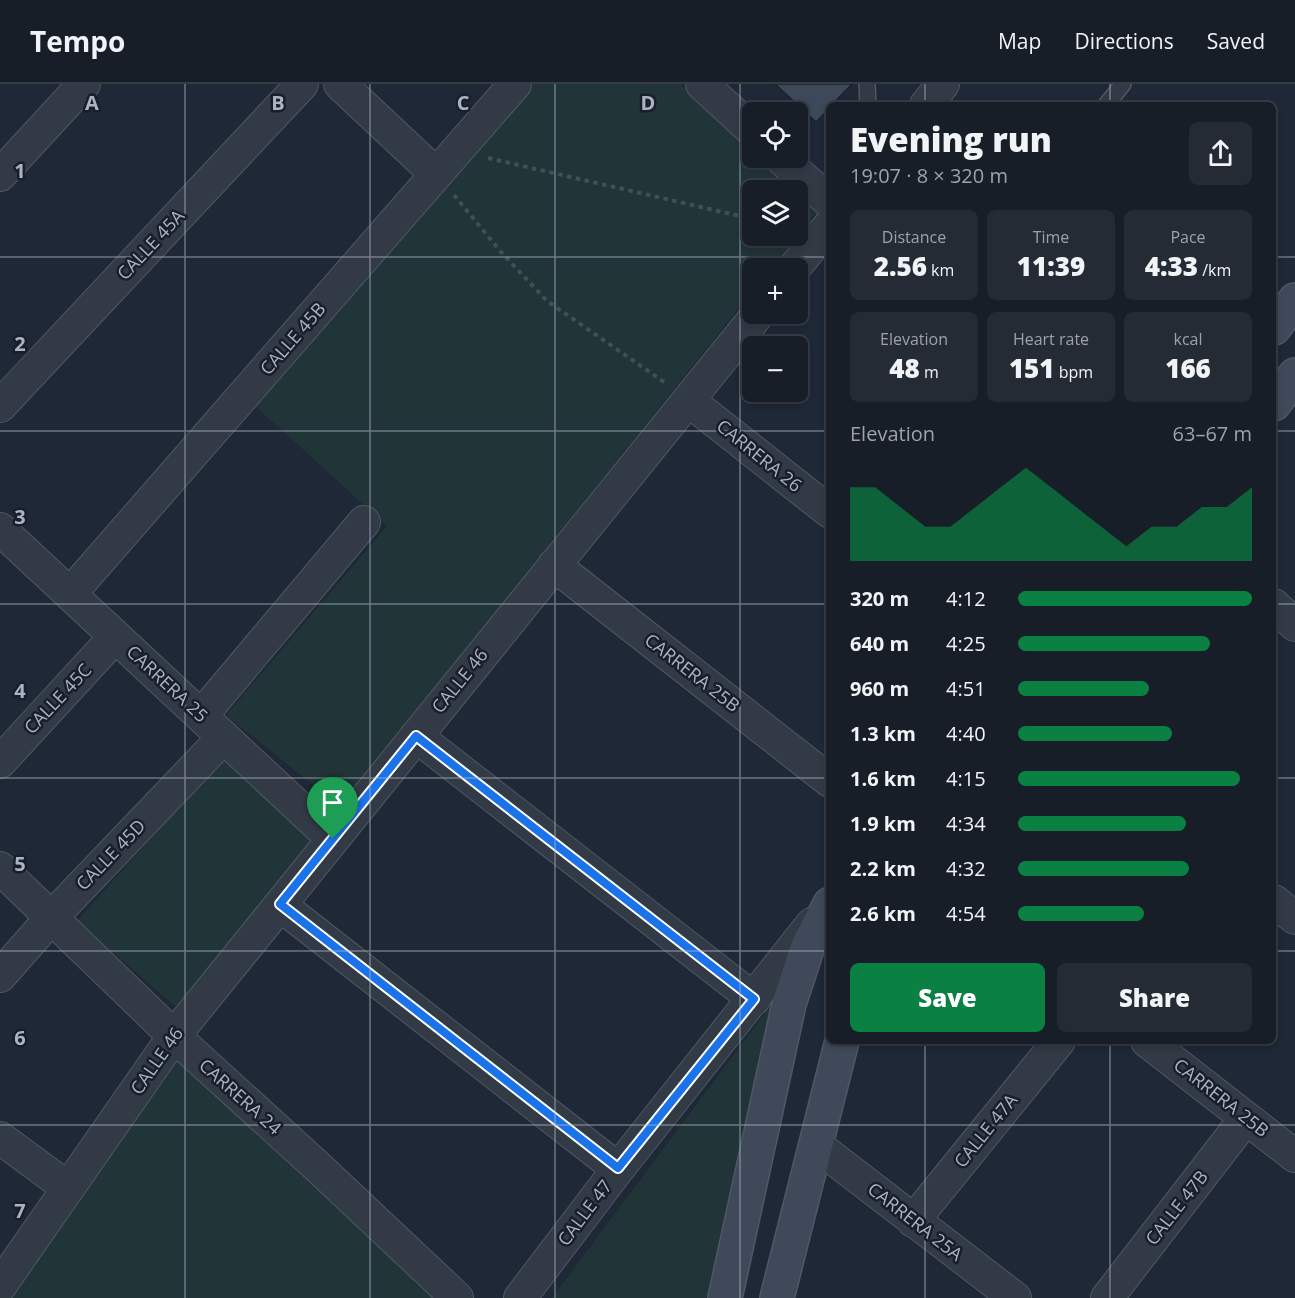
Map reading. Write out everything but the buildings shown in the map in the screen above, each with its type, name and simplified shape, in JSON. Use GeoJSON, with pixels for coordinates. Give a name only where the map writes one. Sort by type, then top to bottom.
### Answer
{"type":"FeatureCollection","features":[{"type":"Feature","properties":{"kind":"main road"},"geometry":{"type":"LineString","coordinates":[[1276,325],[1295,300]]}},
{"type":"Feature","properties":{"kind":"main road"},"geometry":{"type":"LineString","coordinates":[[1276,401],[1295,375]]}},
{"type":"Feature","properties":{"kind":"main road","name":"CALLE 47"},"geometry":{"type":"LineString","coordinates":[[725,1298],[789,1004],[808,946],[826,911]]}},
{"type":"Feature","properties":{"kind":"main road"},"geometry":{"type":"LineString","coordinates":[[777,1298],[841,1044]]}},
{"type":"Feature","properties":{"kind":"street"},"geometry":{"type":"LineString","coordinates":[[0,175],[84,84]]}},
{"type":"Feature","properties":{"kind":"street","name":"CALLE 45A"},"geometry":{"type":"LineString","coordinates":[[0,406],[302,84]]}},
{"type":"Feature","properties":{"kind":"street"},"geometry":{"type":"LineString","coordinates":[[340,84],[436,174]]}},
{"type":"Feature","properties":{"kind":"street","name":"CALLE 45B"},"geometry":{"type":"LineString","coordinates":[[70,594],[515,84]]}},
{"type":"Feature","properties":{"kind":"street"},"geometry":{"type":"LineString","coordinates":[[702,84],[742,121]]}},
{"type":"Feature","properties":{"kind":"street"},"geometry":{"type":"LineString","coordinates":[[928,102],[943,84]]}},
{"type":"Feature","properties":{"kind":"street"},"geometry":{"type":"LineString","coordinates":[[792,168],[826,198]]}},
{"type":"Feature","properties":{"kind":"street"},"geometry":{"type":"LineString","coordinates":[[802,258],[826,230]]}},
{"type":"Feature","properties":{"kind":"street","name":"CALLE 46"},"geometry":{"type":"LineString","coordinates":[[0,1286],[174,1036],[750,324]]}},
{"type":"Feature","properties":{"kind":"street","name":"CARRERA 26"},"geometry":{"type":"LineString","coordinates":[[688,400],[826,510]]}},
{"type":"Feature","properties":{"kind":"street"},"geometry":{"type":"LineString","coordinates":[[201,716],[364,522]]}},
{"type":"Feature","properties":{"kind":"street","name":"CARRERA 25"},"geometry":{"type":"LineString","coordinates":[[0,530],[333,839]]}},
{"type":"Feature","properties":{"kind":"street","name":"CARRERA 25B"},"geometry":{"type":"LineString","coordinates":[[554,565],[826,778]]}},
{"type":"Feature","properties":{"kind":"street"},"geometry":{"type":"LineString","coordinates":[[1276,607],[1295,625]]}},
{"type":"Feature","properties":{"kind":"street","name":"CALLE 45C"},"geometry":{"type":"LineString","coordinates":[[0,762],[115,637]]}},
{"type":"Feature","properties":{"kind":"street"},"geometry":{"type":"LineString","coordinates":[[416,736],[754,999]]}},
{"type":"Feature","properties":{"kind":"street","name":"CALLE 45D"},"geometry":{"type":"LineString","coordinates":[[0,976],[51,918],[224,737]]}},
{"type":"Feature","properties":{"kind":"street","name":"CARRERA 24"},"geometry":{"type":"LineString","coordinates":[[0,868],[174,1036],[457,1298]]}},
{"type":"Feature","properties":{"kind":"street"},"geometry":{"type":"LineString","coordinates":[[1276,903],[1295,918]]}},
{"type":"Feature","properties":{"kind":"street"},"geometry":{"type":"LineString","coordinates":[[280,904],[618,1168]]}},
{"type":"Feature","properties":{"kind":"street","name":"CALLE 47"},"geometry":{"type":"LineString","coordinates":[[520,1298],[618,1168],[826,908]]}},
{"type":"Feature","properties":{"kind":"street","name":"CALLE 47A"},"geometry":{"type":"LineString","coordinates":[[914,1221],[1057,1044]]}},
{"type":"Feature","properties":{"kind":"street","name":"CARRERA 25B"},"geometry":{"type":"LineString","coordinates":[[1151,1044],[1295,1156]]}},
{"type":"Feature","properties":{"kind":"street","name":"CALLE 47B"},"geometry":{"type":"LineString","coordinates":[[1107,1298],[1246,1118]]}},
{"type":"Feature","properties":{"kind":"street"},"geometry":{"type":"LineString","coordinates":[[0,1138],[68,1188]]}},
{"type":"Feature","properties":{"kind":"street","name":"CARRERA 25A"},"geometry":{"type":"LineString","coordinates":[[816,1145],[1015,1298]]}},
{"type":"Feature","properties":{"kind":"lane"},"geometry":{"type":"LineString","coordinates":[[867,84],[868,102]]}},
{"type":"Feature","properties":{"kind":"lane"},"geometry":{"type":"LineString","coordinates":[[1108,102],[1123,84]]}},
{"type":"Feature","properties":{"kind":"path"},"geometry":{"type":"LineString","coordinates":[[457,151],[742,216]]}},
{"type":"Feature","properties":{"kind":"path"},"geometry":{"type":"LineString","coordinates":[[436,174],[501,252],[547,301],[688,400]]}},
{"type":"Feature","properties":{"kind":"green space"},"geometry":{"type":"Polygon","coordinates":[[[532,84],[681,84],[742,142],[742,168],[770,168],[783,180],[742,180],[742,246],[790,246],[779,258],[742,258],[742,305],[339,806],[226,715],[387,526],[254,405],[532,84]]]}},
{"type":"Feature","properties":{"kind":"green space"},"geometry":{"type":"Polygon","coordinates":[[[808,203],[817,212],[808,223],[808,203]]]}},
{"type":"Feature","properties":{"kind":"green space"},"geometry":{"type":"Polygon","coordinates":[[[226,755],[319,844],[178,1009],[77,921],[226,755]]]}},
{"type":"Feature","properties":{"kind":"green space"},"geometry":{"type":"Polygon","coordinates":[[[776,998],[708,1298],[552,1298],[776,998]]]}},
{"type":"Feature","properties":{"kind":"green space"},"geometry":{"type":"Polygon","coordinates":[[[174,1036],[451,1298],[0,1298],[174,1036]]]}},
{"type":"Feature","properties":{"kind":"route"},"geometry":{"type":"LineString","coordinates":[[416,736],[754,999],[618,1168],[280,904],[333,839],[416,736]]}}]}
